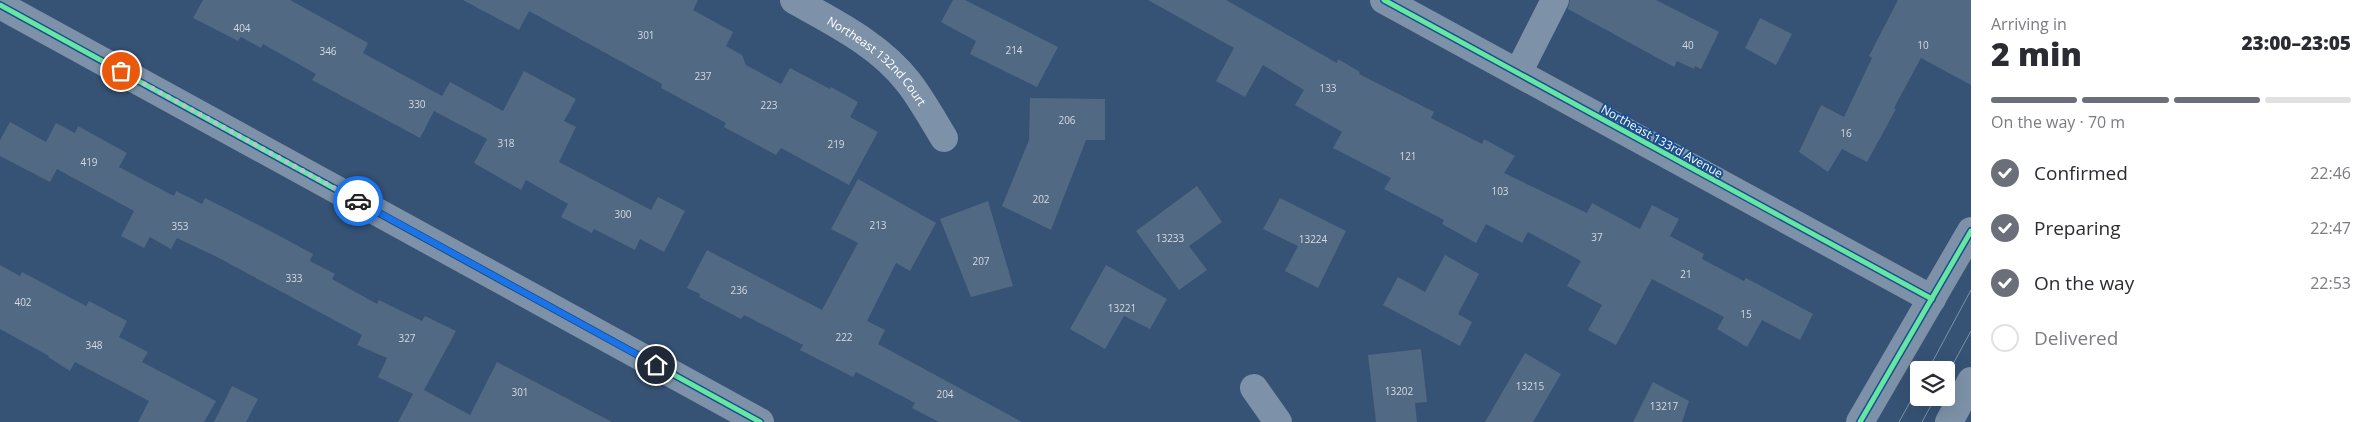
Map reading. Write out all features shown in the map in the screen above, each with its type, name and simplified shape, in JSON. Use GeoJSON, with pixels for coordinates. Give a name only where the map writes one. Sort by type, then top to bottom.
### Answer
{"type":"FeatureCollection","features":[{"type":"Feature","properties":{"kind":"street","name":"Northeast 132nd Court"},"geometry":{"type":"LineString","coordinates":[[794,0],[843,27],[880,52],[908,82],[944,138]]}},
{"type":"Feature","properties":{"kind":"street"},"geometry":{"type":"LineString","coordinates":[[1518,73],[1555,0]]}},
{"type":"Feature","properties":{"kind":"street"},"geometry":{"type":"LineString","coordinates":[[0,4],[760,422]]}},
{"type":"Feature","properties":{"kind":"street","name":"Northeast 133rd Avenue"},"geometry":{"type":"LineString","coordinates":[[1401,4],[1518,73],[1932,299]]}},
{"type":"Feature","properties":{"kind":"street"},"geometry":{"type":"LineString","coordinates":[[1860,422],[1971,231]]}},
{"type":"Feature","properties":{"kind":"street"},"geometry":{"type":"LineString","coordinates":[[1948,422],[1971,381]]}},
{"type":"Feature","properties":{"kind":"street"},"geometry":{"type":"LineString","coordinates":[[1254,388],[1278,422]]}},
{"type":"Feature","properties":{"kind":"building"},"geometry":{"type":"Polygon","coordinates":[[[203,0],[290,0],[368,43],[363,53],[442,96],[450,82],[503,111],[524,71],[576,99],[564,121],[576,127],[559,162],[651,210],[658,197],[685,211],[664,252],[640,239],[635,250],[594,229],[592,233],[561,217],[568,204],[526,180],[521,190],[474,163],[487,139],[434,111],[420,138],[312,80],[316,74],[263,44],[261,48],[241,37],[238,41],[193,18],[203,0]]]}},
{"type":"Feature","properties":{"kind":"building"},"geometry":{"type":"Polygon","coordinates":[[[463,0],[698,0],[693,10],[733,32],[726,46],[742,55],[746,65],[781,84],[790,68],[830,89],[831,87],[858,102],[850,117],[878,132],[849,185],[781,148],[776,155],[724,127],[726,123],[661,88],[662,84],[529,11],[519,30],[463,0]]]}},
{"type":"Feature","properties":{"kind":"building"},"geometry":{"type":"Polygon","coordinates":[[[953,0],[965,0],[1058,47],[1037,87],[970,54],[976,41],[941,22],[953,0]]]}},
{"type":"Feature","properties":{"kind":"building"},"geometry":{"type":"Polygon","coordinates":[[[1148,0],[1226,0],[1337,63],[1338,59],[1360,72],[1359,74],[1434,112],[1431,118],[1482,144],[1484,139],[1515,156],[1504,173],[1587,213],[1592,203],[1640,229],[1652,205],[1679,219],[1670,236],[1704,254],[1702,259],[1744,281],[1746,278],[1813,314],[1800,340],[1762,320],[1747,347],[1717,329],[1724,317],[1652,279],[1616,345],[1588,330],[1602,305],[1567,286],[1581,261],[1528,232],[1522,243],[1486,224],[1476,243],[1442,224],[1444,220],[1384,189],[1391,178],[1333,148],[1342,132],[1295,105],[1304,90],[1263,65],[1245,97],[1216,81],[1234,48],[1148,0]]]}},
{"type":"Feature","properties":{"kind":"building"},"geometry":{"type":"Polygon","coordinates":[[[1570,0],[1656,0],[1719,32],[1701,69],[1695,66],[1694,69],[1677,61],[1674,67],[1568,9],[1570,0]]]}},
{"type":"Feature","properties":{"kind":"building"},"geometry":{"type":"Polygon","coordinates":[[[1898,0],[1971,0],[1971,85],[1921,58],[1867,162],[1842,149],[1828,172],[1799,152],[1821,105],[1844,117],[1872,58],[1869,56],[1898,0]]]}},
{"type":"Feature","properties":{"kind":"building"},"geometry":{"type":"Polygon","coordinates":[[[1760,18],[1792,34],[1776,65],[1745,48],[1760,18]]]}},
{"type":"Feature","properties":{"kind":"building"},"geometry":{"type":"Polygon","coordinates":[[[1030,98],[1105,99],[1105,140],[1086,140],[1051,230],[1002,206],[1029,140],[1030,98]]]}},
{"type":"Feature","properties":{"kind":"building"},"geometry":{"type":"Polygon","coordinates":[[[10,122],[46,142],[56,123],[75,133],[78,126],[127,153],[119,167],[174,196],[176,191],[202,204],[205,198],[276,234],[313,254],[310,261],[335,274],[332,279],[377,304],[379,300],[422,321],[425,316],[456,331],[424,390],[470,415],[497,362],[612,422],[398,422],[413,394],[378,377],[387,358],[357,345],[362,335],[217,257],[177,238],[171,249],[150,237],[144,248],[121,236],[134,211],[57,169],[50,182],[0,156],[0,140],[10,122]]]}},
{"type":"Feature","properties":{"kind":"building"},"geometry":{"type":"Polygon","coordinates":[[[858,179],[936,223],[910,271],[896,263],[867,321],[885,330],[878,344],[1022,422],[939,422],[912,408],[915,403],[856,372],[853,377],[800,350],[803,345],[744,315],[741,319],[699,297],[700,294],[687,288],[707,250],[822,310],[858,243],[831,229],[858,179]]]}},
{"type":"Feature","properties":{"kind":"building"},"geometry":{"type":"Polygon","coordinates":[[[1197,186],[1222,222],[1189,246],[1207,270],[1179,290],[1136,231],[1197,186]]]}},
{"type":"Feature","properties":{"kind":"building"},"geometry":{"type":"Polygon","coordinates":[[[1280,198],[1346,231],[1318,288],[1285,271],[1298,246],[1263,229],[1280,198]]]}},
{"type":"Feature","properties":{"kind":"building"},"geometry":{"type":"Polygon","coordinates":[[[988,201],[1013,286],[971,297],[940,219],[988,201]]]}},
{"type":"Feature","properties":{"kind":"building"},"geometry":{"type":"Polygon","coordinates":[[[1445,255],[1479,274],[1458,314],[1472,322],[1460,346],[1383,305],[1398,277],[1425,292],[1445,255]]]}},
{"type":"Feature","properties":{"kind":"building"},"geometry":{"type":"Polygon","coordinates":[[[0,265],[20,276],[22,272],[86,306],[89,301],[127,321],[119,337],[148,352],[142,362],[216,401],[204,422],[138,422],[149,401],[75,362],[70,371],[49,356],[0,329],[0,265]]]}},
{"type":"Feature","properties":{"kind":"building"},"geometry":{"type":"Polygon","coordinates":[[[1106,265],[1167,299],[1150,329],[1124,316],[1105,349],[1070,329],[1106,265]]]}},
{"type":"Feature","properties":{"kind":"building"},"geometry":{"type":"Polygon","coordinates":[[[1421,349],[1427,402],[1415,403],[1417,422],[1376,422],[1368,355],[1421,349]]]}},
{"type":"Feature","properties":{"kind":"building"},"geometry":{"type":"Polygon","coordinates":[[[1525,353],[1561,374],[1533,422],[1485,422],[1525,353]]]}},
{"type":"Feature","properties":{"kind":"building"},"geometry":{"type":"Polygon","coordinates":[[[1653,382],[1689,401],[1682,422],[1633,422],[1653,382]]]}},
{"type":"Feature","properties":{"kind":"building"},"geometry":{"type":"Polygon","coordinates":[[[232,386],[258,399],[246,422],[214,422],[232,386]]]}},
{"type":"Feature","properties":{"kind":"tram line"},"geometry":{"type":"LineString","coordinates":[[1933,361],[1971,290]]}},
{"type":"Feature","properties":{"kind":"tram line"},"geometry":{"type":"LineString","coordinates":[[1955,361],[1971,331]]}},
{"type":"Feature","properties":{"kind":"tram line"},"geometry":{"type":"LineString","coordinates":[[1899,422],[1910,402]]}},
{"type":"Feature","properties":{"kind":"tram line"},"geometry":{"type":"LineString","coordinates":[[1922,422],[1931,406]]}},
{"type":"Feature","properties":{"kind":"cycle path"},"geometry":{"type":"LineString","coordinates":[[1384,0],[1932,299]]}},
{"type":"Feature","properties":{"kind":"cycle path"},"geometry":{"type":"LineString","coordinates":[[0,5],[760,422]]}},
{"type":"Feature","properties":{"kind":"cycle path"},"geometry":{"type":"LineString","coordinates":[[1860,422],[1971,231]]}},
{"type":"Feature","properties":{"kind":"way so far"},"geometry":{"type":"LineString","coordinates":[[121,71],[358,201]]}},
{"type":"Feature","properties":{"kind":"route"},"geometry":{"type":"LineString","coordinates":[[358,201],[656,365]]}}]}
